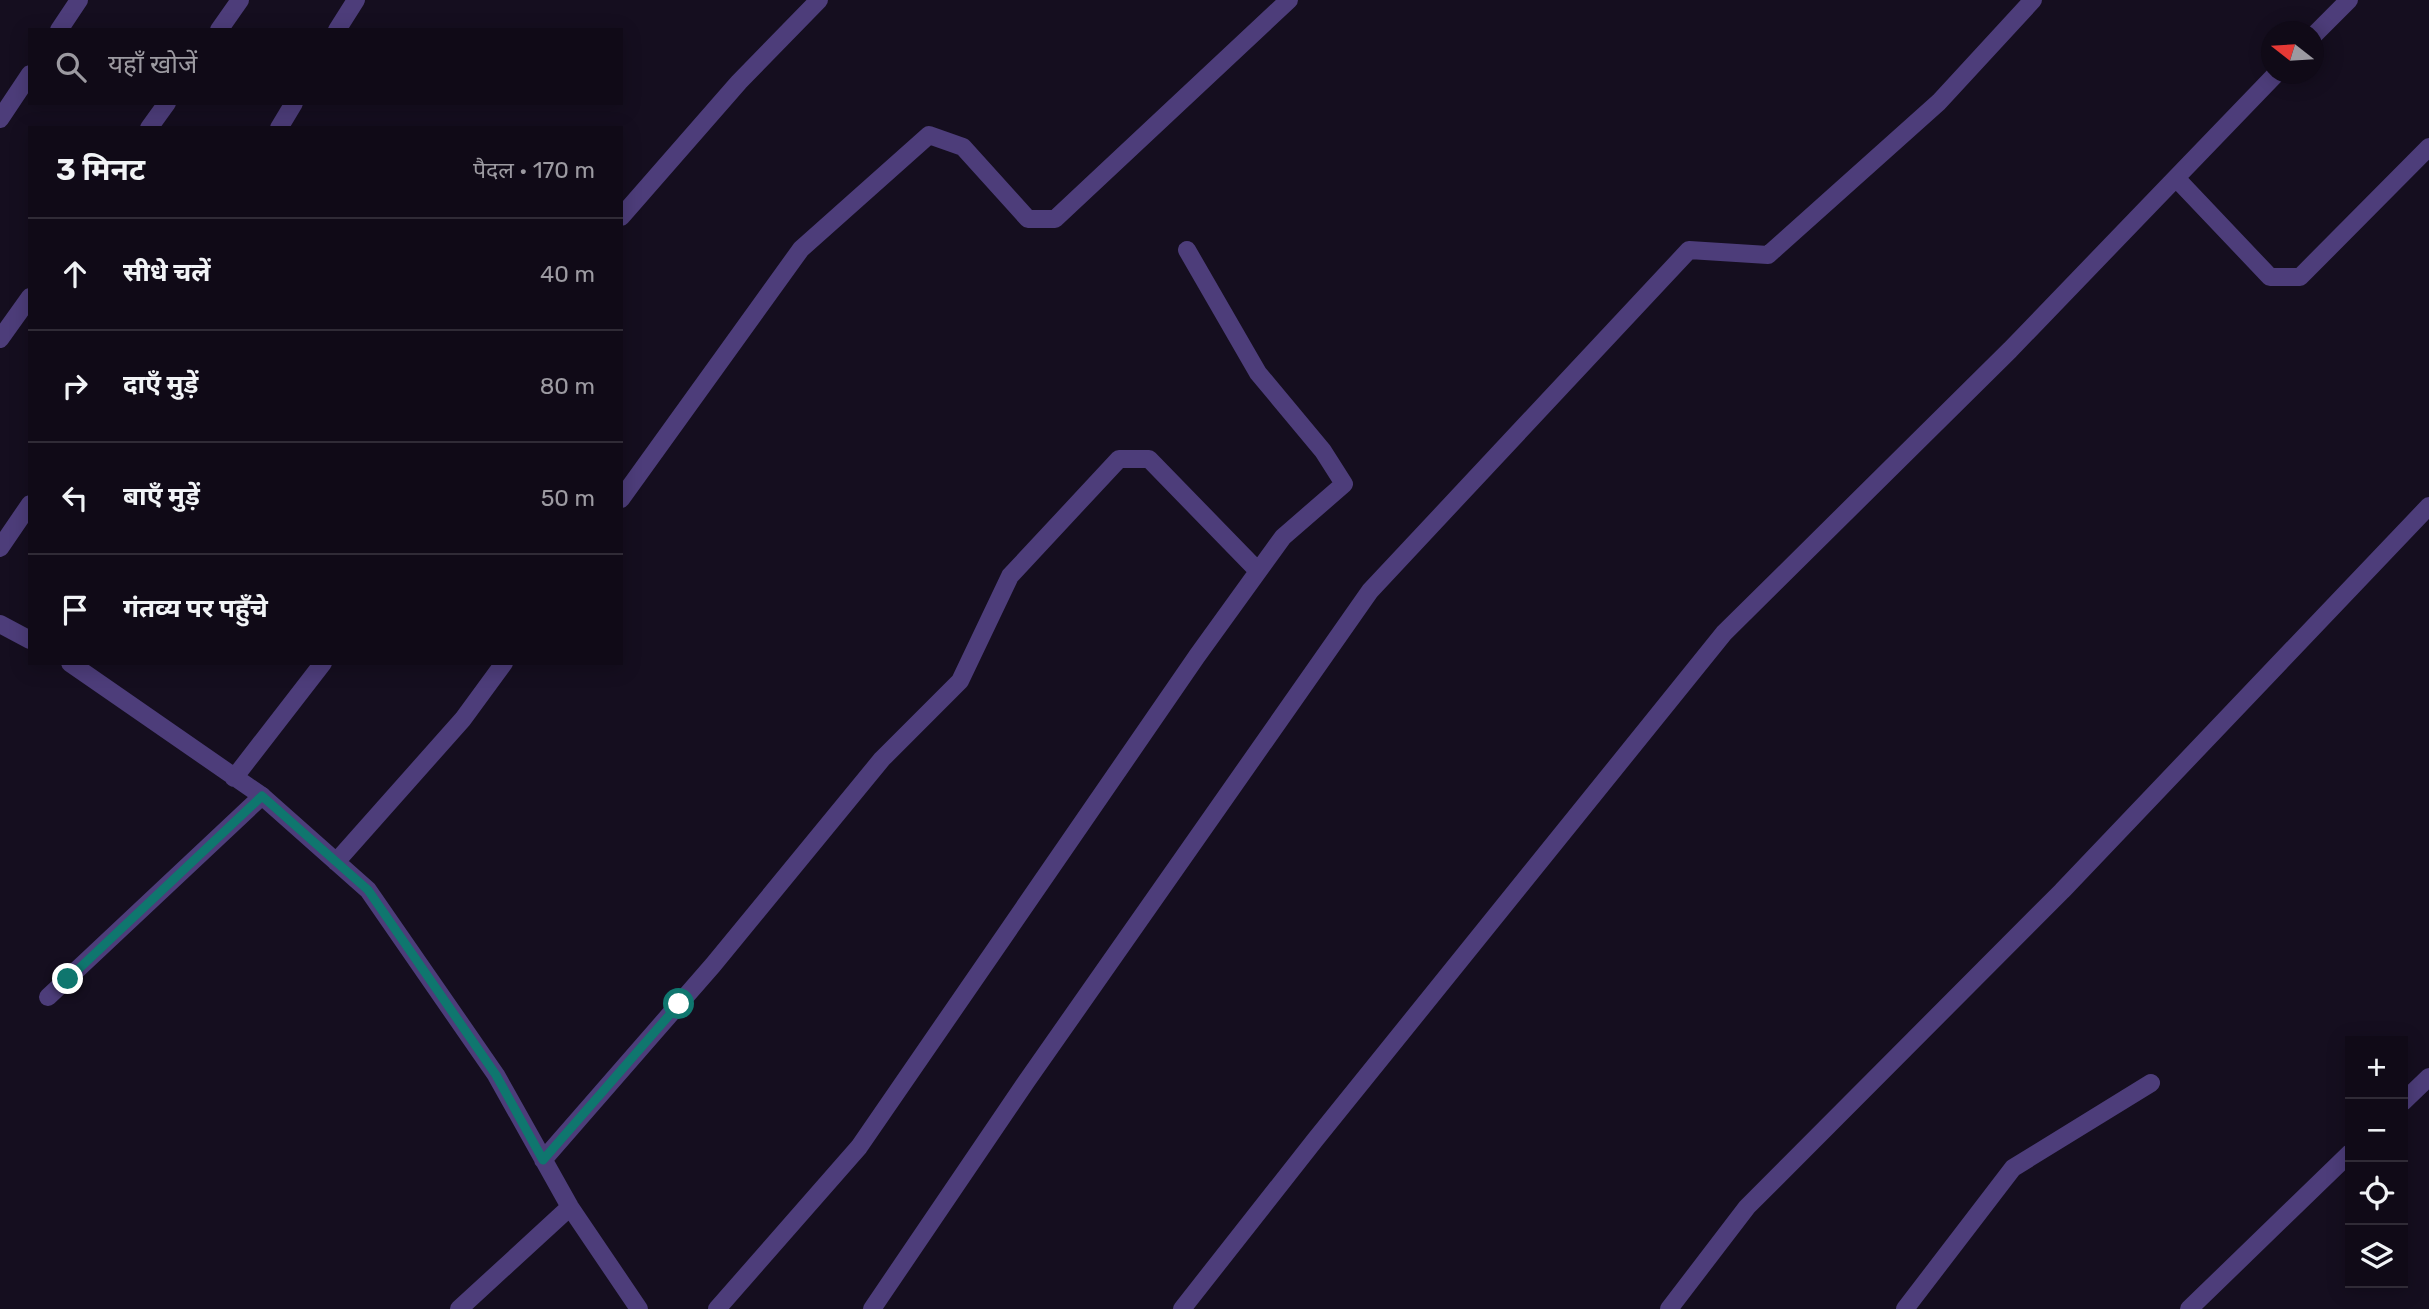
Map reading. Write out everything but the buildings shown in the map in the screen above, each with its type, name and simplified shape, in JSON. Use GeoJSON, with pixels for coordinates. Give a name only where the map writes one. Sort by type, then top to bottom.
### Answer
{"type":"FeatureCollection","features":[{"type":"Feature","properties":{"kind":"street"},"geometry":{"type":"LineString","coordinates":[[60,28],[79,0]]}},
{"type":"Feature","properties":{"kind":"street"},"geometry":{"type":"LineString","coordinates":[[220,28],[240,0]]}},
{"type":"Feature","properties":{"kind":"street"},"geometry":{"type":"LineString","coordinates":[[338,28],[356,0]]}},
{"type":"Feature","properties":{"kind":"street"},"geometry":{"type":"LineString","coordinates":[[623,215],[739,82],[818,0]]}},
{"type":"Feature","properties":{"kind":"street"},"geometry":{"type":"LineString","coordinates":[[623,496],[801,249],[929,135],[963,147],[1028,219],[1055,219],[1289,0]]}},
{"type":"Feature","properties":{"kind":"street"},"geometry":{"type":"LineString","coordinates":[[872,1309],[1026,1082],[1370,591],[1689,250],[1768,255],[1939,102],[2033,0]]}},
{"type":"Feature","properties":{"kind":"street"},"geometry":{"type":"LineString","coordinates":[[2324,25],[2349,0]]}},
{"type":"Feature","properties":{"kind":"street"},"geometry":{"type":"LineString","coordinates":[[0,119],[28,77]]}},
{"type":"Feature","properties":{"kind":"street"},"geometry":{"type":"LineString","coordinates":[[1182,1309],[1323,1129],[1724,633],[2010,350],[2266,84]]}},
{"type":"Feature","properties":{"kind":"street"},"geometry":{"type":"LineString","coordinates":[[150,126],[166,105]]}},
{"type":"Feature","properties":{"kind":"street"},"geometry":{"type":"LineString","coordinates":[[280,126],[293,105]]}},
{"type":"Feature","properties":{"kind":"street"},"geometry":{"type":"LineString","coordinates":[[2176,178],[2270,277],[2300,277],[2429,147]]}},
{"type":"Feature","properties":{"kind":"street"},"geometry":{"type":"LineString","coordinates":[[717,1309],[859,1147],[1189,667],[1283,537],[1344,484],[1323,451],[1258,373],[1187,250]]}},
{"type":"Feature","properties":{"kind":"street"},"geometry":{"type":"LineString","coordinates":[[0,339],[28,300]]}},
{"type":"Feature","properties":{"kind":"street"},"geometry":{"type":"LineString","coordinates":[[543,1160],[713,965],[882,759],[960,681],[1010,576],[1119,459],[1149,459],[1258,571]]}},
{"type":"Feature","properties":{"kind":"street"},"geometry":{"type":"LineString","coordinates":[[1669,1309],[1748,1207],[2062,891],[2429,506]]}},
{"type":"Feature","properties":{"kind":"street"},"geometry":{"type":"LineString","coordinates":[[0,548],[28,507]]}},
{"type":"Feature","properties":{"kind":"street"},"geometry":{"type":"LineString","coordinates":[[2,629],[28,639]]}},
{"type":"Feature","properties":{"kind":"street"},"geometry":{"type":"LineString","coordinates":[[74,665],[262,796],[368,890],[496,1075],[569,1207],[639,1309]]}},
{"type":"Feature","properties":{"kind":"street"},"geometry":{"type":"LineString","coordinates":[[234,778],[321,665]]}},
{"type":"Feature","properties":{"kind":"street"},"geometry":{"type":"LineString","coordinates":[[336,862],[463,719],[502,665]]}},
{"type":"Feature","properties":{"kind":"street"},"geometry":{"type":"LineString","coordinates":[[48,997],[262,796]]}},
{"type":"Feature","properties":{"kind":"street"},"geometry":{"type":"LineString","coordinates":[[2406,1099],[2429,1077]]}},
{"type":"Feature","properties":{"kind":"street"},"geometry":{"type":"LineString","coordinates":[[1905,1309],[2013,1168],[2151,1083]]}},
{"type":"Feature","properties":{"kind":"street"},"geometry":{"type":"LineString","coordinates":[[2189,1309],[2345,1158]]}},
{"type":"Feature","properties":{"kind":"street"},"geometry":{"type":"LineString","coordinates":[[459,1309],[569,1207]]}},
{"type":"Feature","properties":{"kind":"route"},"geometry":{"type":"LineString","coordinates":[[68,979],[262,796],[368,890],[496,1075],[543,1160],[679,1004]]}}]}
